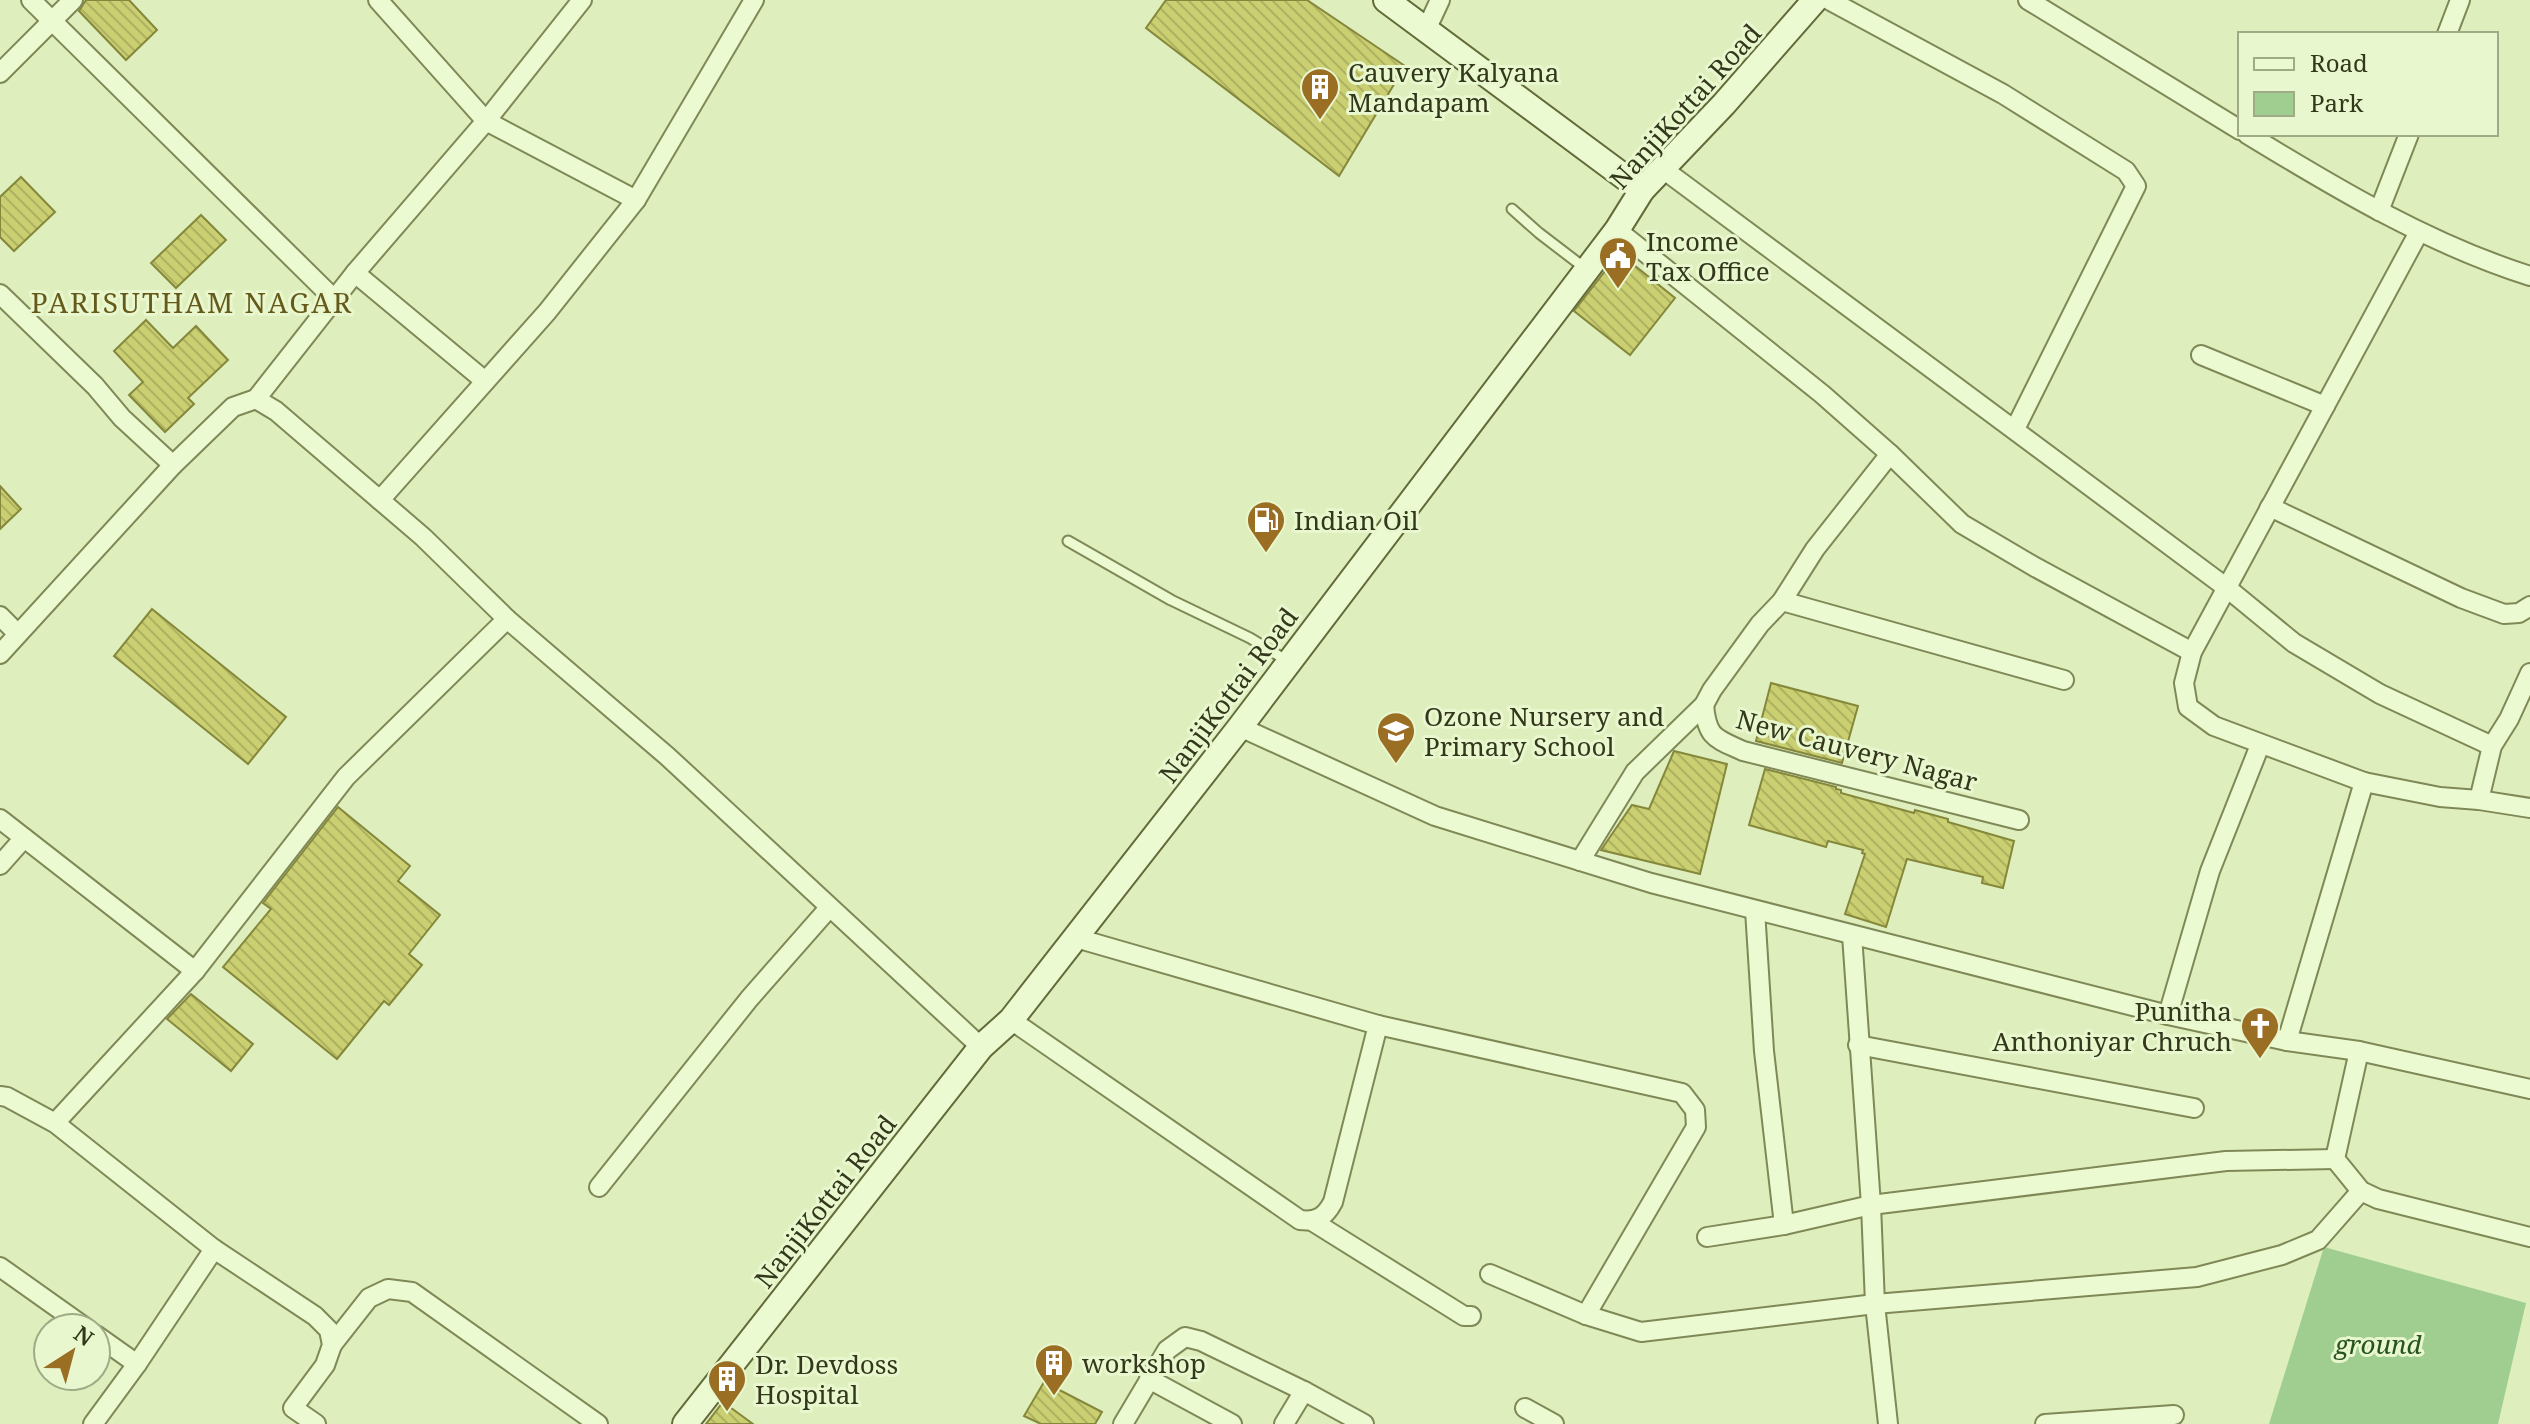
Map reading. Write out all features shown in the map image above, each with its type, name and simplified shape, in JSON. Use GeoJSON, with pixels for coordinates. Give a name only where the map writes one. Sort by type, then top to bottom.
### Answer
{"type":"FeatureCollection","features":[{"type":"Feature","properties":{"kind":"main road"},"geometry":{"type":"LineString","coordinates":[[1386,0],[1642,190]]}},
{"type":"Feature","properties":{"kind":"main road","name":"NanjiKottai Road"},"geometry":{"type":"LineString","coordinates":[[685,1424],[981,1047],[1011,1020],[1240,727],[1617,230],[1642,190],[1724,104],[1815,0]]}},
{"type":"Feature","properties":{"kind":"street"},"geometry":{"type":"LineString","coordinates":[[31,0],[334,299]]}},
{"type":"Feature","properties":{"kind":"street"},"geometry":{"type":"LineString","coordinates":[[0,73],[73,0]]}},
{"type":"Feature","properties":{"kind":"street"},"geometry":{"type":"LineString","coordinates":[[378,0],[486,121],[636,200]]}},
{"type":"Feature","properties":{"kind":"street"},"geometry":{"type":"LineString","coordinates":[[0,654],[173,465],[233,407],[256,399],[355,273],[486,121],[582,0]]}},
{"type":"Feature","properties":{"kind":"street"},"geometry":{"type":"LineString","coordinates":[[380,500],[547,312],[636,200],[754,0]]}},
{"type":"Feature","properties":{"kind":"street"},"geometry":{"type":"LineString","coordinates":[[1426,30],[1440,0]]}},
{"type":"Feature","properties":{"kind":"street"},"geometry":{"type":"LineString","coordinates":[[1829,0],[2003,94],[2126,171],[2136,186],[2015,429]]}},
{"type":"Feature","properties":{"kind":"street"},"geometry":{"type":"LineString","coordinates":[[2028,0],[2238,129]]}},
{"type":"Feature","properties":{"kind":"street"},"geometry":{"type":"LineString","coordinates":[[2448,32],[2460,0]]}},
{"type":"Feature","properties":{"kind":"street"},"geometry":{"type":"LineString","coordinates":[[2250,136],[2306,171],[2419,232],[2530,276]]}},
{"type":"Feature","properties":{"kind":"street"},"geometry":{"type":"LineString","coordinates":[[2379,211],[2408,136]]}},
{"type":"Feature","properties":{"kind":"street"},"geometry":{"type":"LineString","coordinates":[[1663,169],[2227,588],[2294,643],[2380,694],[2492,746]]}},
{"type":"Feature","properties":{"kind":"street"},"geometry":{"type":"LineString","coordinates":[[1617,230],[1822,394],[1962,524],[2192,652]]}},
{"type":"Feature","properties":{"kind":"street"},"geometry":{"type":"LineString","coordinates":[[2419,232],[2192,652],[2184,683],[2188,707],[2214,726],[2364,782],[2440,797],[2530,808]]}},
{"type":"Feature","properties":{"kind":"street"},"geometry":{"type":"LineString","coordinates":[[355,273],[485,381]]}},
{"type":"Feature","properties":{"kind":"street"},"geometry":{"type":"LineString","coordinates":[[0,294],[95,386],[122,418],[173,465]]}},
{"type":"Feature","properties":{"kind":"street"},"geometry":{"type":"LineString","coordinates":[[2201,355],[2325,406]]}},
{"type":"Feature","properties":{"kind":"street"},"geometry":{"type":"LineString","coordinates":[[256,399],[276,411],[423,537],[507,619],[667,756],[981,1047]]}},
{"type":"Feature","properties":{"kind":"street","name":"New Cauvery Nagar"},"geometry":{"type":"LineString","coordinates":[[1580,861],[1635,772],[1704,705],[1760,624],[1782,601],[1815,549],[1890,454]]}},
{"type":"Feature","properties":{"kind":"street"},"geometry":{"type":"LineString","coordinates":[[2270,508],[2461,598],[2504,614],[2519,613],[2530,606]]}},
{"type":"Feature","properties":{"kind":"street"},"geometry":{"type":"LineString","coordinates":[[1782,601],[2064,680]]}},
{"type":"Feature","properties":{"kind":"street"},"geometry":{"type":"LineString","coordinates":[[0,616],[18,634]]}},
{"type":"Feature","properties":{"kind":"street"},"geometry":{"type":"LineString","coordinates":[[55,1123],[195,971],[346,777],[507,619]]}},
{"type":"Feature","properties":{"kind":"street"},"geometry":{"type":"LineString","coordinates":[[2479,800],[2492,746],[2509,719],[2530,673]]}},
{"type":"Feature","properties":{"kind":"street","name":"New Cauvery Nagar"},"geometry":{"type":"LineString","coordinates":[[1704,705],[1706,726],[1720,741],[1743,751],[2019,820]]}},
{"type":"Feature","properties":{"kind":"street"},"geometry":{"type":"LineString","coordinates":[[1240,727],[1435,816],[1651,883],[2168,1015],[2287,1041],[2359,1051],[2530,1089]]}},
{"type":"Feature","properties":{"kind":"street"},"geometry":{"type":"LineString","coordinates":[[2168,1015],[2210,871],[2260,745]]}},
{"type":"Feature","properties":{"kind":"street"},"geometry":{"type":"LineString","coordinates":[[2287,1041],[2364,782]]}},
{"type":"Feature","properties":{"kind":"street"},"geometry":{"type":"LineString","coordinates":[[0,819],[195,971]]}},
{"type":"Feature","properties":{"kind":"street"},"geometry":{"type":"LineString","coordinates":[[0,865],[24,838]]}},
{"type":"Feature","properties":{"kind":"street"},"geometry":{"type":"LineString","coordinates":[[599,1187],[749,999],[829,908]]}},
{"type":"Feature","properties":{"kind":"street"},"geometry":{"type":"LineString","coordinates":[[1755,910],[1764,1051],[1784,1225]]}},
{"type":"Feature","properties":{"kind":"street"},"geometry":{"type":"LineString","coordinates":[[1852,935],[1875,1304],[1888,1424]]}},
{"type":"Feature","properties":{"kind":"street"},"geometry":{"type":"LineString","coordinates":[[1076,938],[1378,1025],[1682,1093],[1695,1110],[1696,1127],[1586,1315]]}},
{"type":"Feature","properties":{"kind":"street"},"geometry":{"type":"LineString","coordinates":[[1011,1020],[1300,1220],[1312,1221],[1464,1316],[1471,1316]]}},
{"type":"Feature","properties":{"kind":"street"},"geometry":{"type":"LineString","coordinates":[[1312,1221],[1327,1214],[1333,1202],[1378,1025]]}},
{"type":"Feature","properties":{"kind":"street"},"geometry":{"type":"LineString","coordinates":[[1858,1045],[2194,1108]]}},
{"type":"Feature","properties":{"kind":"street"},"geometry":{"type":"LineString","coordinates":[[2335,1159],[2359,1051]]}},
{"type":"Feature","properties":{"kind":"street"},"geometry":{"type":"LineString","coordinates":[[0,1096],[55,1123],[214,1249],[315,1316],[329,1330],[332,1345]]}},
{"type":"Feature","properties":{"kind":"street"},"geometry":{"type":"LineString","coordinates":[[1707,1237],[1784,1225],[1871,1205],[2226,1161],[2335,1159]]}},
{"type":"Feature","properties":{"kind":"street"},"geometry":{"type":"LineString","coordinates":[[2335,1159],[2361,1191],[2378,1199],[2530,1237]]}},
{"type":"Feature","properties":{"kind":"street"},"geometry":{"type":"LineString","coordinates":[[1490,1274],[1586,1315],[1641,1332],[1875,1304],[2197,1277],[2282,1255],[2318,1240],[2361,1191]]}},
{"type":"Feature","properties":{"kind":"street"},"geometry":{"type":"LineString","coordinates":[[93,1424],[214,1249]]}},
{"type":"Feature","properties":{"kind":"street"},"geometry":{"type":"LineString","coordinates":[[0,1267],[63,1312]]}},
{"type":"Feature","properties":{"kind":"street"},"geometry":{"type":"LineString","coordinates":[[282,1424],[325,1365],[332,1345],[369,1298],[388,1289],[412,1292],[598,1424]]}},
{"type":"Feature","properties":{"kind":"street"},"geometry":{"type":"LineString","coordinates":[[1123,1424],[1167,1350],[1185,1337],[1201,1341],[1304,1391],[1364,1424]]}},
{"type":"Feature","properties":{"kind":"street"},"geometry":{"type":"LineString","coordinates":[[112,1346],[137,1364]]}},
{"type":"Feature","properties":{"kind":"street"},"geometry":{"type":"LineString","coordinates":[[1149,1379],[1232,1424]]}},
{"type":"Feature","properties":{"kind":"street"},"geometry":{"type":"LineString","coordinates":[[1284,1424],[1304,1391]]}},
{"type":"Feature","properties":{"kind":"street"},"geometry":{"type":"LineString","coordinates":[[293,1408],[316,1424]]}},
{"type":"Feature","properties":{"kind":"street"},"geometry":{"type":"LineString","coordinates":[[1525,1408],[1554,1424]]}},
{"type":"Feature","properties":{"kind":"street"},"geometry":{"type":"LineString","coordinates":[[2045,1424],[2174,1415]]}},
{"type":"Feature","properties":{"kind":"lane"},"geometry":{"type":"LineString","coordinates":[[1512,209],[1586,269]]}},
{"type":"Feature","properties":{"kind":"lane"},"geometry":{"type":"LineString","coordinates":[[1068,541],[1289,662]]}},
{"type":"Feature","properties":{"kind":"green space","name":"ground"},"geometry":{"type":"Polygon","coordinates":[[[2324,1247],[2526,1303],[2498,1424],[2269,1424],[2324,1247]]]}},
{"type":"Feature","properties":{"kind":"building"},"geometry":{"type":"Polygon","coordinates":[[[86,0],[129,0],[157,30],[126,60],[79,11],[86,0]]]}},
{"type":"Feature","properties":{"kind":"building","name":"Cauvery Kalyana Mandapam"},"geometry":{"type":"Polygon","coordinates":[[[1166,0],[1307,0],[1405,66],[1339,176],[1146,28],[1166,0]]]}},
{"type":"Feature","properties":{"kind":"building"},"geometry":{"type":"Polygon","coordinates":[[[21,177],[55,212],[14,251],[0,237],[0,197],[21,177]]]}},
{"type":"Feature","properties":{"kind":"building"},"geometry":{"type":"Polygon","coordinates":[[[201,215],[226,240],[176,288],[151,263],[201,215]]]}},
{"type":"Feature","properties":{"kind":"building","name":"Income Tax Office"},"geometry":{"type":"Polygon","coordinates":[[[1619,253],[1675,298],[1630,355],[1574,311],[1619,253]]]}},
{"type":"Feature","properties":{"kind":"building"},"geometry":{"type":"Polygon","coordinates":[[[146,320],[173,348],[196,326],[228,360],[188,398],[194,404],[165,432],[129,395],[143,382],[114,351],[146,320]]]}},
{"type":"Feature","properties":{"kind":"building"},"geometry":{"type":"Polygon","coordinates":[[[0,486],[21,509],[0,529],[0,486]]]}},
{"type":"Feature","properties":{"kind":"building"},"geometry":{"type":"Polygon","coordinates":[[[152,609],[286,717],[248,764],[114,656],[152,609]]]}},
{"type":"Feature","properties":{"kind":"building"},"geometry":{"type":"Polygon","coordinates":[[[1771,683],[1858,706],[1842,763],[1756,741],[1771,683]]]}},
{"type":"Feature","properties":{"kind":"building"},"geometry":{"type":"Polygon","coordinates":[[[1674,751],[1727,764],[1700,874],[1601,850],[1632,805],[1649,809],[1674,751]]]}},
{"type":"Feature","properties":{"kind":"building"},"geometry":{"type":"Polygon","coordinates":[[[1765,769],[1836,787],[1841,793],[1914,813],[1915,810],[1948,819],[1948,822],[2014,841],[2003,888],[1982,883],[1983,877],[1907,859],[1886,927],[1845,914],[1865,854],[1863,850],[1828,841],[1826,847],[1749,825],[1765,769]]]}},
{"type":"Feature","properties":{"kind":"building"},"geometry":{"type":"Polygon","coordinates":[[[338,807],[410,866],[398,881],[440,915],[409,954],[422,965],[389,1005],[384,1001],[337,1059],[223,967],[271,909],[263,903],[338,807]]]}},
{"type":"Feature","properties":{"kind":"building"},"geometry":{"type":"Polygon","coordinates":[[[191,994],[253,1044],[231,1071],[167,1019],[191,994]]]}},
{"type":"Feature","properties":{"kind":"building","name":"workshop"},"geometry":{"type":"Polygon","coordinates":[[[1044,1382],[1102,1412],[1095,1424],[1041,1424],[1024,1416],[1044,1382]]]}},
{"type":"Feature","properties":{"kind":"building","name":"Dr. Devdoss Hospital"},"geometry":{"type":"Polygon","coordinates":[[[723,1402],[753,1424],[706,1424],[723,1402]]]}},
{"type":"Feature","properties":{"kind":"place","name":"Cauvery Kalyana Mandapam"},"geometry":{"type":"Point","coordinates":[1320,121]}},
{"type":"Feature","properties":{"kind":"place","name":"Income Tax Office"},"geometry":{"type":"Point","coordinates":[1618,290]}},
{"type":"Feature","properties":{"kind":"place","name":"Indian Oil"},"geometry":{"type":"Point","coordinates":[1266,554]}},
{"type":"Feature","properties":{"kind":"place","name":"Ozone Nursery and Primary School"},"geometry":{"type":"Point","coordinates":[1396,765]}},
{"type":"Feature","properties":{"kind":"place","name":"Punitha Anthoniyar Chruch"},"geometry":{"type":"Point","coordinates":[2260,1060]}},
{"type":"Feature","properties":{"kind":"place","name":"workshop"},"geometry":{"type":"Point","coordinates":[1054,1397]}},
{"type":"Feature","properties":{"kind":"place","name":"Dr. Devdoss Hospital"},"geometry":{"type":"Point","coordinates":[727,1413]}},
{"type":"Feature","properties":{"kind":"district","name":"PARISUTHAM NAGAR"},"geometry":{"type":"Point","coordinates":[192,302]}}]}
